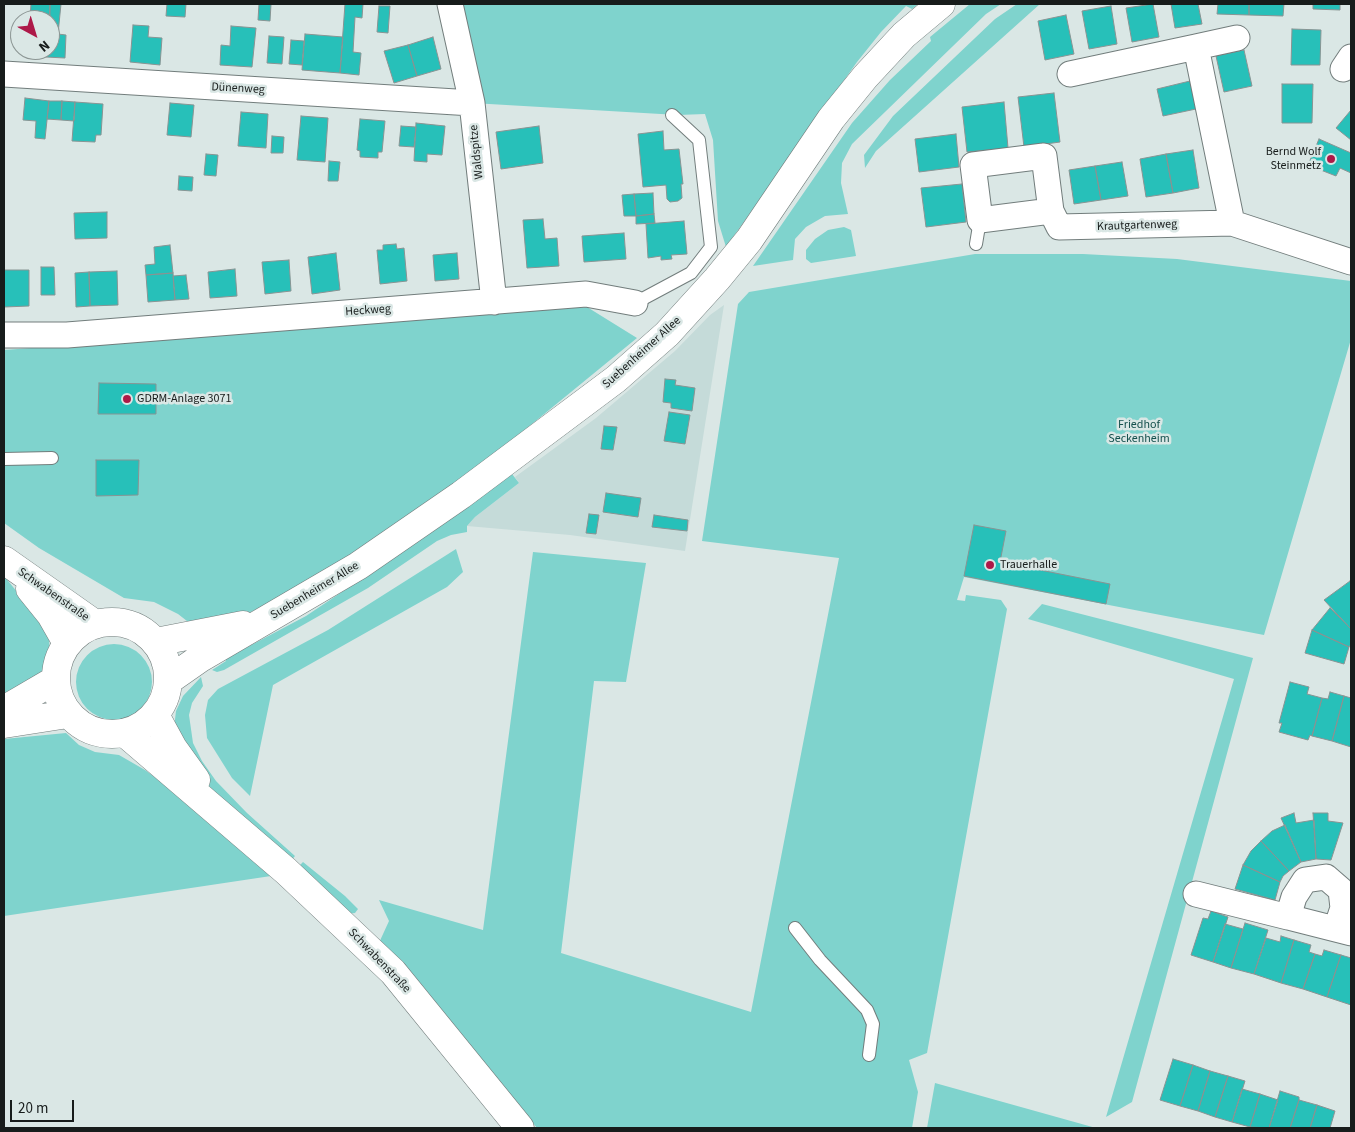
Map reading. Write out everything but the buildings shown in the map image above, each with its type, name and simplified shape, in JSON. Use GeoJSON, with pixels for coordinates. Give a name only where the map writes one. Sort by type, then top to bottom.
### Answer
{"type":"FeatureCollection","features":[{"type":"Feature","properties":{"kind":"main road","name":"Suebenheimer Allee"},"geometry":{"type":"LineString","coordinates":[[169,680],[358,566],[461,495],[616,379],[667,334],[717,279],[749,240],[831,119],[865,77],[904,35],[941,4]]}},
{"type":"Feature","properties":{"kind":"main road","name":"Schwabenstraße"},"geometry":{"type":"LineString","coordinates":[[7,563],[95,624]]}},
{"type":"Feature","properties":{"kind":"main road","name":"Schwabenstraße"},"geometry":{"type":"LineString","coordinates":[[7,563],[51,615],[67,643]]}},
{"type":"Feature","properties":{"kind":"main road","name":"Suebenheimer Allee"},"geometry":{"type":"LineString","coordinates":[[156,642],[266,620]]}},
{"type":"Feature","properties":{"kind":"main road"},"geometry":{"type":"LineString","coordinates":[[118,622],[139,628],[156,642],[166,660],[169,680],[165,699],[155,715],[141,726],[125,734],[104,734],[84,727],[68,714],[59,698],[55,680],[58,661],[67,643],[80,631],[95,624],[118,622]]}},
{"type":"Feature","properties":{"kind":"main road"},"geometry":{"type":"LineString","coordinates":[[4,710],[55,680]]}},
{"type":"Feature","properties":{"kind":"main road"},"geometry":{"type":"LineString","coordinates":[[4,724],[68,714]]}},
{"type":"Feature","properties":{"kind":"main road","name":"Schwabenstraße"},"geometry":{"type":"LineString","coordinates":[[155,715],[173,748],[218,812]]}},
{"type":"Feature","properties":{"kind":"main road","name":"Schwabenstraße"},"geometry":{"type":"LineString","coordinates":[[125,734],[286,872],[393,972],[520,1128]]}},
{"type":"Feature","properties":{"kind":"street","name":"Waldspitze"},"geometry":{"type":"LineString","coordinates":[[450,4],[472,103],[494,302]]}},
{"type":"Feature","properties":{"kind":"street"},"geometry":{"type":"LineString","coordinates":[[1070,74],[1237,38]]}},
{"type":"Feature","properties":{"kind":"street"},"geometry":{"type":"LineString","coordinates":[[1196,47],[1232,223]]}},
{"type":"Feature","properties":{"kind":"street","name":"Dünenweg"},"geometry":{"type":"LineString","coordinates":[[4,74],[472,103]]}},
{"type":"Feature","properties":{"kind":"street"},"geometry":{"type":"LineString","coordinates":[[1044,156],[1051,211],[978,232],[973,165],[1044,156]]}},
{"type":"Feature","properties":{"kind":"street","name":"Krautgartenweg"},"geometry":{"type":"LineString","coordinates":[[1051,211],[1059,228],[1232,223],[1351,262]]}},
{"type":"Feature","properties":{"kind":"street","name":"Heckweg"},"geometry":{"type":"LineString","coordinates":[[4,336],[68,335],[586,294],[635,302]]}},
{"type":"Feature","properties":{"kind":"street"},"geometry":{"type":"LineString","coordinates":[[1196,894],[1288,917],[1344,931],[1341,890],[1326,877],[1305,880],[1294,897],[1288,917]]}},
{"type":"Feature","properties":{"kind":"lane","name":"Heckweg"},"geometry":{"type":"LineString","coordinates":[[635,302],[691,273],[711,247],[699,140],[672,115]]}},
{"type":"Feature","properties":{"kind":"lane"},"geometry":{"type":"LineString","coordinates":[[4,460],[52,458]]}},
{"type":"Feature","properties":{"kind":"lane"},"geometry":{"type":"LineString","coordinates":[[795,928],[820,960],[867,1010],[873,1024],[870,1055]]}},
{"type":"Feature","properties":{"kind":"shaded area"},"geometry":{"type":"Polygon","coordinates":[[[724,305],[685,551],[570,535],[467,526],[475,517],[519,483],[515,477],[596,418],[675,351],[710,315],[724,305]]]}},
{"type":"Feature","properties":{"kind":"green space"},"geometry":{"type":"Polygon","coordinates":[[[450,4],[918,4],[912,9],[906,6],[881,32],[857,62],[726,247],[718,221],[713,140],[705,114],[678,115],[472,103],[450,4]]]}},
{"type":"Feature","properties":{"kind":"green space"},"geometry":{"type":"Polygon","coordinates":[[[970,4],[1001,4],[986,14],[852,144],[842,163],[841,183],[848,214],[825,216],[806,227],[795,239],[793,260],[753,266],[852,123],[890,80],[931,41],[930,37],[970,4]]]}},
{"type":"Feature","properties":{"kind":"green space"},"geometry":{"type":"Polygon","coordinates":[[[1017,4],[1040,4],[876,151],[865,168],[864,155],[893,116],[995,19],[1017,4]]]}},
{"type":"Feature","properties":{"kind":"green space"},"geometry":{"type":"Polygon","coordinates":[[[844,227],[851,230],[856,256],[811,263],[806,259],[806,250],[815,239],[828,230],[844,227]]]}},
{"type":"Feature","properties":{"kind":"green space","name":"Friedhof Seckenheim"},"geometry":{"type":"Polygon","coordinates":[[[975,254],[1083,254],[1177,259],[1351,281],[1351,339],[1264,635],[964,577],[957,600],[965,601],[966,595],[1001,600],[1007,609],[927,1053],[909,1060],[918,1092],[912,1128],[537,1128],[417,979],[397,957],[378,945],[389,921],[379,900],[483,930],[533,552],[646,563],[626,682],[594,681],[561,953],[751,1012],[839,558],[702,541],[738,304],[749,292],[975,254]]]}},
{"type":"Feature","properties":{"kind":"green space"},"geometry":{"type":"Polygon","coordinates":[[[587,307],[637,338],[455,487],[295,591],[242,616],[196,628],[178,614],[154,602],[124,598],[39,548],[4,523],[4,350],[587,307]]]}},
{"type":"Feature","properties":{"kind":"green space"},"geometry":{"type":"Polygon","coordinates":[[[512,474],[519,483],[475,517],[467,526],[467,532],[451,535],[437,541],[368,588],[224,670],[217,672],[212,670],[226,661],[225,659],[306,616],[424,537],[512,474]]]}},
{"type":"Feature","properties":{"kind":"green space"},"geometry":{"type":"Polygon","coordinates":[[[456,549],[463,572],[447,587],[273,685],[250,796],[232,778],[207,738],[205,715],[208,700],[218,689],[328,630],[456,549]]]}},
{"type":"Feature","properties":{"kind":"green space"},"geometry":{"type":"Polygon","coordinates":[[[4,576],[36,615],[49,640],[50,652],[44,672],[4,702],[4,576]]]}},
{"type":"Feature","properties":{"kind":"green space"},"geometry":{"type":"Polygon","coordinates":[[[1042,604],[1253,658],[1132,1102],[1106,1117],[1234,679],[1028,619],[1042,604]]]}},
{"type":"Feature","properties":{"kind":"green space"},"geometry":{"type":"Polygon","coordinates":[[[114,644],[128,647],[141,655],[149,668],[152,682],[149,696],[141,709],[128,717],[114,720],[100,717],[87,709],[79,696],[76,682],[79,668],[87,655],[100,647],[114,644]]]}},
{"type":"Feature","properties":{"kind":"green space"},"geometry":{"type":"Polygon","coordinates":[[[201,677],[203,686],[192,703],[189,715],[193,743],[202,761],[216,781],[247,813],[295,856],[290,862],[204,783],[174,728],[176,711],[183,696],[201,677]]]}},
{"type":"Feature","properties":{"kind":"green space"},"geometry":{"type":"Polygon","coordinates":[[[66,733],[79,745],[95,752],[119,755],[145,770],[175,792],[271,876],[4,916],[4,739],[66,733]]]}},
{"type":"Feature","properties":{"kind":"green space"},"geometry":{"type":"Polygon","coordinates":[[[303,862],[345,896],[358,909],[355,913],[346,914],[296,869],[303,862]]]}},
{"type":"Feature","properties":{"kind":"green space"},"geometry":{"type":"Polygon","coordinates":[[[935,1083],[1096,1128],[927,1128],[935,1083]]]}},
{"type":"Feature","properties":{"kind":"place","name":"Bernd Wolf Steinmetz"},"geometry":{"type":"Point","coordinates":[1331,159]}},
{"type":"Feature","properties":{"kind":"place","name":"GDRM-Anlage 3071"},"geometry":{"type":"Point","coordinates":[127,399]}},
{"type":"Feature","properties":{"kind":"place","name":"Trauerhalle"},"geometry":{"type":"Point","coordinates":[990,565]}}]}
